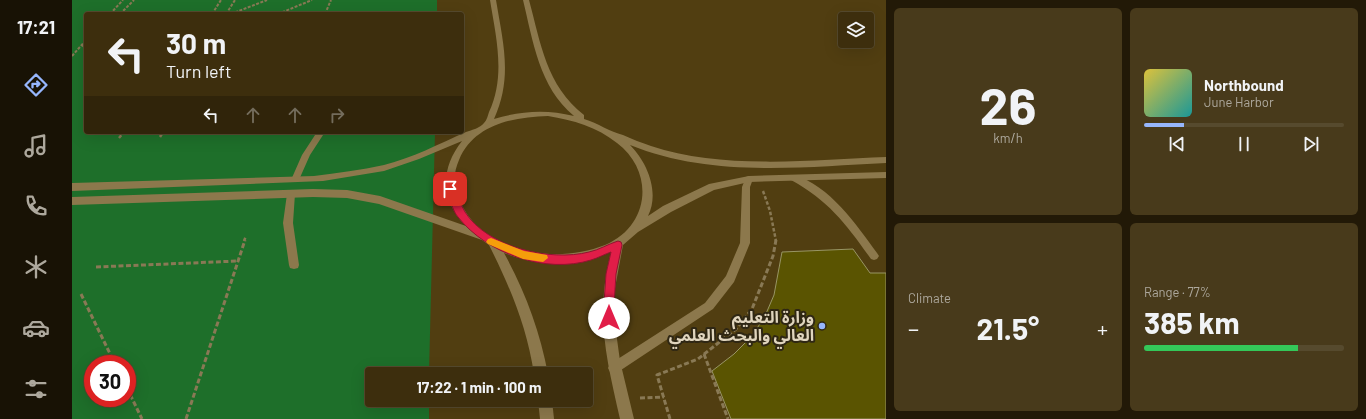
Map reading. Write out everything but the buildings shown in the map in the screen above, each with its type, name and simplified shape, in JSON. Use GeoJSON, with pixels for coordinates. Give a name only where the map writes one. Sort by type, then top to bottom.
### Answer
{"type":"FeatureCollection","features":[{"type":"Feature","properties":{"kind":"street"},"geometry":{"type":"LineString","coordinates":[[493,0],[503,80],[496,109],[485,126],[464,143],[452,164],[450,189],[461,214],[488,240],[511,276],[527,313],[539,355],[540,367]]}},
{"type":"Feature","properties":{"kind":"street"},"geometry":{"type":"LineString","coordinates":[[526,0],[550,81],[559,96],[573,112],[590,123]]}},
{"type":"Feature","properties":{"kind":"street"},"geometry":{"type":"LineString","coordinates":[[72,187],[295,180],[350,175],[384,168],[417,157],[506,117],[548,113],[569,116],[590,123],[629,142],[660,151],[726,163],[758,165],[886,160]]}},
{"type":"Feature","properties":{"kind":"street"},"geometry":{"type":"LineString","coordinates":[[599,127],[622,141],[638,160],[648,182],[648,206],[637,228]]}},
{"type":"Feature","properties":{"kind":"street"},"geometry":{"type":"LineString","coordinates":[[72,201],[291,194],[347,194],[380,200],[488,240],[523,255],[557,260],[590,256],[618,245],[637,228],[667,209],[712,188],[749,179],[886,175]]}},
{"type":"Feature","properties":{"kind":"street"},"geometry":{"type":"LineString","coordinates":[[618,245],[611,274],[608,302],[609,333],[614,368],[627,419]]}},
{"type":"Feature","properties":{"kind":"street"},"geometry":{"type":"LineString","coordinates":[[546,407],[547,419]]}},
{"type":"Feature","properties":{"kind":"lane"},"geometry":{"type":"LineString","coordinates":[[295,180],[306,154],[320,134]]}},
{"type":"Feature","properties":{"kind":"lane"},"geometry":{"type":"LineString","coordinates":[[794,178],[809,185],[833,202],[874,256]]}},
{"type":"Feature","properties":{"kind":"lane"},"geometry":{"type":"LineString","coordinates":[[614,368],[709,306],[730,279],[745,243],[746,187],[749,179]]}},
{"type":"Feature","properties":{"kind":"lane"},"geometry":{"type":"LineString","coordinates":[[291,194],[288,223],[294,265]]}},
{"type":"Feature","properties":{"kind":"path"},"geometry":{"type":"LineString","coordinates":[[112,12],[123,0]]}},
{"type":"Feature","properties":{"kind":"path"},"geometry":{"type":"LineString","coordinates":[[122,12],[134,0]]}},
{"type":"Feature","properties":{"kind":"path"},"geometry":{"type":"LineString","coordinates":[[215,0],[219,3]]}},
{"type":"Feature","properties":{"kind":"path"},"geometry":{"type":"LineString","coordinates":[[213,12],[221,0]]}},
{"type":"Feature","properties":{"kind":"path"},"geometry":{"type":"LineString","coordinates":[[227,12],[235,0]]}},
{"type":"Feature","properties":{"kind":"path"},"geometry":{"type":"LineString","coordinates":[[236,12],[267,0]]}},
{"type":"Feature","properties":{"kind":"path"},"geometry":{"type":"LineString","coordinates":[[283,12],[312,0]]}},
{"type":"Feature","properties":{"kind":"path"},"geometry":{"type":"LineString","coordinates":[[326,12],[330,0]]}},
{"type":"Feature","properties":{"kind":"path"},"geometry":{"type":"LineString","coordinates":[[72,56],[84,42]]}},
{"type":"Feature","properties":{"kind":"path"},"geometry":{"type":"LineString","coordinates":[[119,138],[122,134]]}},
{"type":"Feature","properties":{"kind":"path"},"geometry":{"type":"LineString","coordinates":[[186,419],[246,236]]}},
{"type":"Feature","properties":{"kind":"path"},"geometry":{"type":"LineString","coordinates":[[96,267],[238,261]]}},
{"type":"Feature","properties":{"kind":"path"},"geometry":{"type":"LineString","coordinates":[[81,294],[111,355]]}},
{"type":"Feature","properties":{"kind":"path"},"geometry":{"type":"LineString","coordinates":[[704,354],[728,419]]}},
{"type":"Feature","properties":{"kind":"path"},"geometry":{"type":"LineString","coordinates":[[622,400],[664,397]]}},
{"type":"Feature","properties":{"kind":"path"},"geometry":{"type":"LineString","coordinates":[[136,407],[142,419]]}},
{"type":"Feature","properties":{"kind":"green space"},"geometry":{"type":"Polygon","coordinates":[[[72,0],[437,0],[437,12],[84,12],[84,134],[435,134],[429,367],[365,367],[365,407],[429,407],[429,419],[72,419],[72,0]]]}},
{"type":"Feature","properties":{"kind":"slow traffic"},"geometry":{"type":"LineString","coordinates":[[491,242],[523,255],[543,258]]}},
{"type":"Feature","properties":{"kind":"place","name":"وزارة التعليم العالي والبحث العلمي"},"geometry":{"type":"Point","coordinates":[822,326]}},
{"type":"Feature","properties":{"kind":"route"},"geometry":{"type":"LineString","coordinates":[[450,189],[461,214],[484,237],[493,243],[523,255],[557,260],[590,256],[618,245],[611,274],[608,302],[609,318]]}}]}
